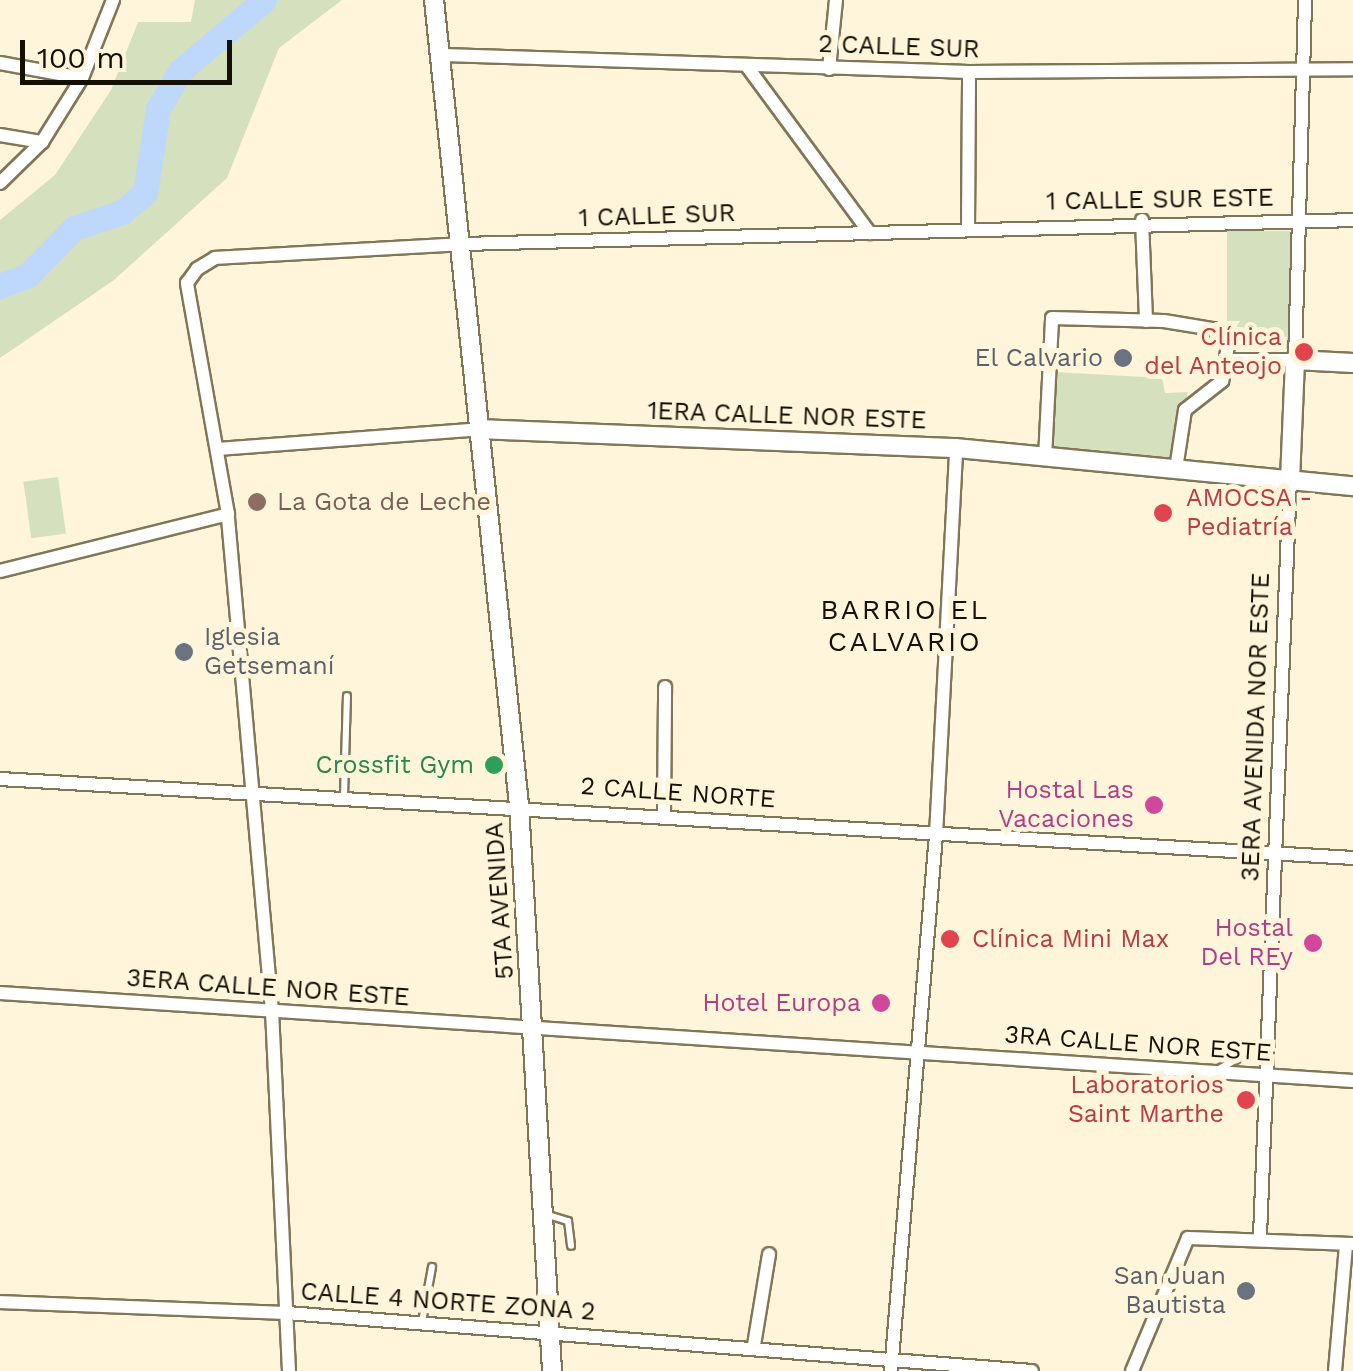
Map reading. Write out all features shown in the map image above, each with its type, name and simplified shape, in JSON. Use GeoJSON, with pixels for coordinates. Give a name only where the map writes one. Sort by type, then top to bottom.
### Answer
{"type":"FeatureCollection","features":[{"type":"Feature","properties":{"kind":"street"},"geometry":{"type":"LineString","coordinates":[[0,183],[42,142],[82,78],[111,0]]}},
{"type":"Feature","properties":{"kind":"street","name":"5TA AVENIDA"},"geometry":{"type":"LineString","coordinates":[[434,0],[444,55],[519,804],[552,1371]]}},
{"type":"Feature","properties":{"kind":"street"},"geometry":{"type":"LineString","coordinates":[[829,69],[836,0]]}},
{"type":"Feature","properties":{"kind":"street","name":"3ERA AVENIDA NOR ESTE"},"geometry":{"type":"LineString","coordinates":[[1260,1236],[1295,360],[1305,0]]}},
{"type":"Feature","properties":{"kind":"street","name":"2 CALLE SUR"},"geometry":{"type":"LineString","coordinates":[[444,55],[969,72],[1353,68]]}},
{"type":"Feature","properties":{"kind":"street"},"geometry":{"type":"LineString","coordinates":[[0,63],[82,78]]}},
{"type":"Feature","properties":{"kind":"street"},"geometry":{"type":"LineString","coordinates":[[746,66],[870,233]]}},
{"type":"Feature","properties":{"kind":"street"},"geometry":{"type":"LineString","coordinates":[[968,226],[969,72]]}},
{"type":"Feature","properties":{"kind":"street"},"geometry":{"type":"LineString","coordinates":[[0,135],[42,142]]}},
{"type":"Feature","properties":{"kind":"street"},"geometry":{"type":"LineString","coordinates":[[1142,220],[1146,321]]}},
{"type":"Feature","properties":{"kind":"street","name":"1 CALLE SUR ESTE"},"geometry":{"type":"LineString","coordinates":[[968,226],[1142,220],[1353,220]]}},
{"type":"Feature","properties":{"kind":"street","name":"1 CALLE SUR"},"geometry":{"type":"LineString","coordinates":[[217,449],[187,282],[196,269],[215,258],[463,244],[870,233],[968,226]]}},
{"type":"Feature","properties":{"kind":"street"},"geometry":{"type":"LineString","coordinates":[[1045,458],[1052,318],[1146,321],[1213,329],[1228,360],[1222,380],[1185,410],[1176,469]]}},
{"type":"Feature","properties":{"kind":"street"},"geometry":{"type":"LineString","coordinates":[[1228,360],[1353,363]]}},
{"type":"Feature","properties":{"kind":"street","name":"1ERA CALLE NOR ESTE"},"geometry":{"type":"LineString","coordinates":[[217,449],[480,429],[956,448],[1353,486]]}},
{"type":"Feature","properties":{"kind":"street"},"geometry":{"type":"LineString","coordinates":[[891,1364],[936,836],[956,448]]}},
{"type":"Feature","properties":{"kind":"street"},"geometry":{"type":"LineString","coordinates":[[217,449],[228,514],[272,1011],[289,1371]]}},
{"type":"Feature","properties":{"kind":"street"},"geometry":{"type":"LineString","coordinates":[[0,571],[228,514]]}},
{"type":"Feature","properties":{"kind":"street"},"geometry":{"type":"LineString","coordinates":[[664,813],[665,687]]}},
{"type":"Feature","properties":{"kind":"street","name":"2 CALLE NORTE"},"geometry":{"type":"LineString","coordinates":[[0,779],[664,813],[1276,859],[1353,858]]}},
{"type":"Feature","properties":{"kind":"street","name":"3ERA CALLE NOR ESTE"},"geometry":{"type":"LineString","coordinates":[[0,993],[534,1028]]}},
{"type":"Feature","properties":{"kind":"street"},"geometry":{"type":"LineString","coordinates":[[534,1028],[919,1051]]}},
{"type":"Feature","properties":{"kind":"street","name":"3RA CALLE NOR ESTE"},"geometry":{"type":"LineString","coordinates":[[919,1051],[1353,1081]]}},
{"type":"Feature","properties":{"kind":"street"},"geometry":{"type":"LineString","coordinates":[[1132,1371],[1188,1238],[1260,1236],[1349,1244],[1335,1371]]}},
{"type":"Feature","properties":{"kind":"street"},"geometry":{"type":"LineString","coordinates":[[754,1345],[769,1254]]}},
{"type":"Feature","properties":{"kind":"street","name":"CALLE 4 NORTE ZONA 2"},"geometry":{"type":"LineString","coordinates":[[0,1302],[287,1313],[754,1345],[891,1364],[1032,1371]]}},
{"type":"Feature","properties":{"kind":"lane"},"geometry":{"type":"LineString","coordinates":[[344,796],[347,696]]}},
{"type":"Feature","properties":{"kind":"lane"},"geometry":{"type":"LineString","coordinates":[[1218,1072],[1241,1050],[1269,1042]]}},
{"type":"Feature","properties":{"kind":"lane"},"geometry":{"type":"LineString","coordinates":[[544,1214],[568,1221],[571,1246]]}},
{"type":"Feature","properties":{"kind":"lane"},"geometry":{"type":"LineString","coordinates":[[422,1323],[432,1267]]}},
{"type":"Feature","properties":{"kind":"green space"},"geometry":{"type":"Polygon","coordinates":[[[195,0],[342,0],[279,48],[227,178],[114,280],[0,358],[0,220],[55,175],[111,90],[138,22],[191,22],[195,0]]]}},
{"type":"Feature","properties":{"kind":"green space"},"geometry":{"type":"Polygon","coordinates":[[[1227,231],[1290,231],[1290,349],[1227,349],[1227,231]]]}},
{"type":"Feature","properties":{"kind":"green space"},"geometry":{"type":"Polygon","coordinates":[[[1055,372],[1162,378],[1165,393],[1188,392],[1170,462],[1050,451],[1055,372]]]}},
{"type":"Feature","properties":{"kind":"green space"},"geometry":{"type":"Polygon","coordinates":[[[58,477],[66,533],[31,538],[23,482],[58,477]]]}},
{"type":"Feature","properties":{"kind":"waterway"},"geometry":{"type":"LineString","coordinates":[[0,286],[28,275],[74,228],[122,212],[145,193],[158,109],[180,71],[264,0]]}},
{"type":"Feature","properties":{"kind":"place","name":"Clínica del Anteojo"},"geometry":{"type":"Point","coordinates":[1304,352]}},
{"type":"Feature","properties":{"kind":"place","name":"El Calvario"},"geometry":{"type":"Point","coordinates":[1123,358]}},
{"type":"Feature","properties":{"kind":"place","name":"La Gota de Leche"},"geometry":{"type":"Point","coordinates":[257,502]}},
{"type":"Feature","properties":{"kind":"place","name":"AMOCSA - Pediatría"},"geometry":{"type":"Point","coordinates":[1163,513]}},
{"type":"Feature","properties":{"kind":"place","name":"Iglesia Getsemaní"},"geometry":{"type":"Point","coordinates":[184,652]}},
{"type":"Feature","properties":{"kind":"place","name":"Crossfit Gym"},"geometry":{"type":"Point","coordinates":[494,765]}},
{"type":"Feature","properties":{"kind":"place","name":"Hostal Las Vacaciones"},"geometry":{"type":"Point","coordinates":[1154,805]}},
{"type":"Feature","properties":{"kind":"place","name":"Clínica Mini Max"},"geometry":{"type":"Point","coordinates":[950,939]}},
{"type":"Feature","properties":{"kind":"place","name":"Hostal Del REy"},"geometry":{"type":"Point","coordinates":[1313,943]}},
{"type":"Feature","properties":{"kind":"place","name":"Hotel Europa"},"geometry":{"type":"Point","coordinates":[881,1003]}},
{"type":"Feature","properties":{"kind":"place","name":"Laboratorios Saint Marthe"},"geometry":{"type":"Point","coordinates":[1246,1100]}},
{"type":"Feature","properties":{"kind":"place","name":"San Juan Bautista"},"geometry":{"type":"Point","coordinates":[1246,1291]}},
{"type":"Feature","properties":{"kind":"district","name":"BARRIO EL CALVARIO"},"geometry":{"type":"Point","coordinates":[905,626]}}]}
